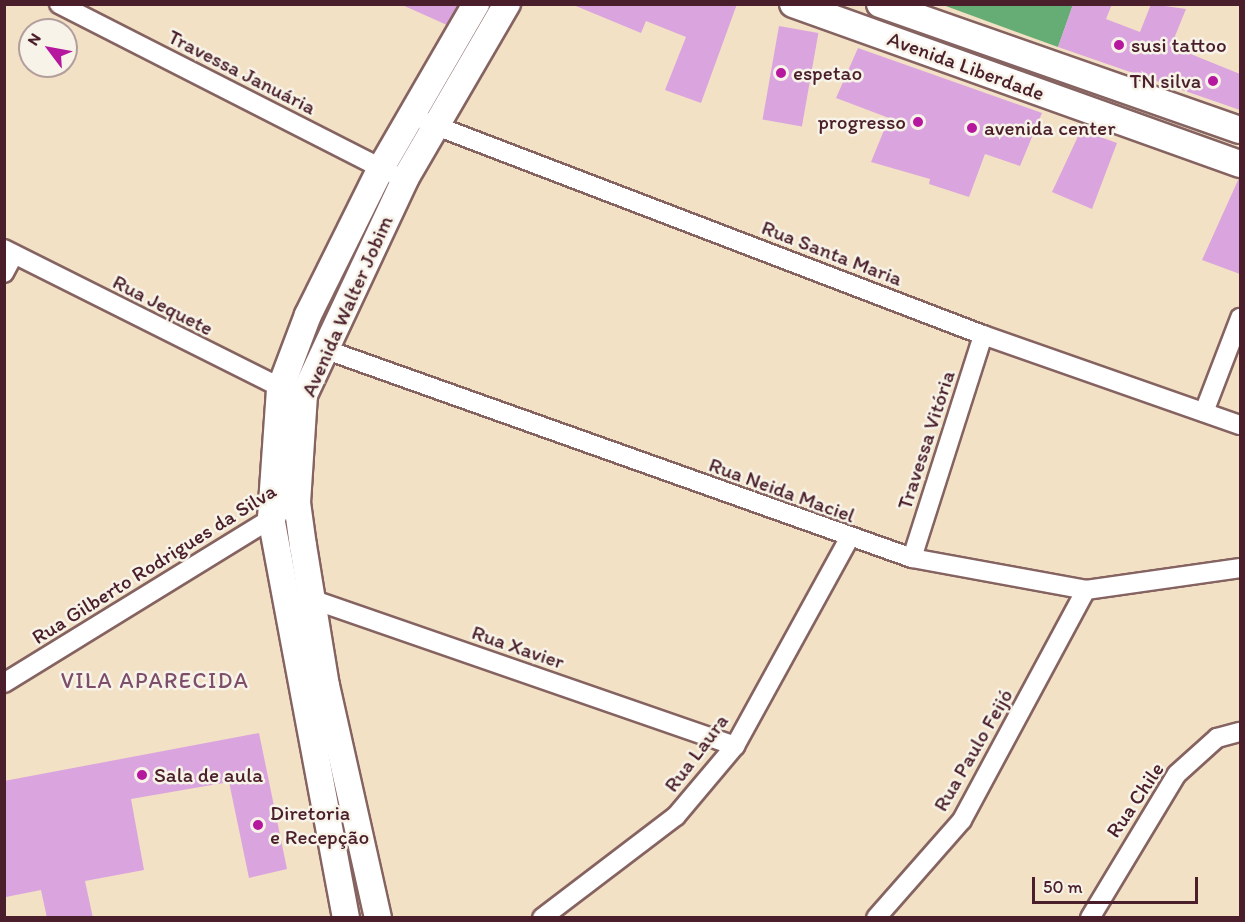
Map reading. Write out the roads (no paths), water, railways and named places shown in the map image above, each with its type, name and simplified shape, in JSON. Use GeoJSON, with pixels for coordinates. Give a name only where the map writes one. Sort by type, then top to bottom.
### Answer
{"type":"FeatureCollection","features":[{"type":"Feature","properties":{"kind":"main road","name":"Avenida Walter Jobim"},"geometry":{"type":"LineString","coordinates":[[346,918],[285,606],[271,518],[292,392],[308,315],[381,168],[476,4]]}},
{"type":"Feature","properties":{"kind":"main road","name":"Avenida Walter Jobim"},"geometry":{"type":"LineString","coordinates":[[378,918],[311,599],[297,503],[292,392],[324,350],[405,180],[507,4]]}},
{"type":"Feature","properties":{"kind":"main road","name":"Avenida Liberdade"},"geometry":{"type":"LineString","coordinates":[[793,4],[1240,164]]}},
{"type":"Feature","properties":{"kind":"main road","name":"Avenida Liberdade"},"geometry":{"type":"LineString","coordinates":[[880,4],[1240,130]]}},
{"type":"Feature","properties":{"kind":"street","name":"Travessa Januária"},"geometry":{"type":"LineString","coordinates":[[59,4],[405,180]]}},
{"type":"Feature","properties":{"kind":"street","name":"Rua Santa Maria"},"geometry":{"type":"LineString","coordinates":[[410,116],[983,335],[1240,425]]}},
{"type":"Feature","properties":{"kind":"street","name":"Rua Jequete"},"geometry":{"type":"LineString","coordinates":[[9,252],[292,392]]}},
{"type":"Feature","properties":{"kind":"street"},"geometry":{"type":"LineString","coordinates":[[4,273],[9,252]]}},
{"type":"Feature","properties":{"kind":"street"},"geometry":{"type":"LineString","coordinates":[[1204,412],[1240,318]]}},
{"type":"Feature","properties":{"kind":"street","name":"Travessa Vitória"},"geometry":{"type":"LineString","coordinates":[[912,558],[983,335]]}},
{"type":"Feature","properties":{"kind":"street","name":"Rua Neida Maciel"},"geometry":{"type":"LineString","coordinates":[[324,350],[849,538],[912,558],[1086,590],[1240,568]]}},
{"type":"Feature","properties":{"kind":"street","name":"Rua Gilberto Rodrigues da Silva"},"geometry":{"type":"LineString","coordinates":[[4,683],[297,503]]}},
{"type":"Feature","properties":{"kind":"street","name":"Rua Laura"},"geometry":{"type":"LineString","coordinates":[[542,918],[676,816],[735,746],[849,538]]}},
{"type":"Feature","properties":{"kind":"street","name":"Rua Paulo Feijó"},"geometry":{"type":"LineString","coordinates":[[876,918],[962,820],[1086,590]]}},
{"type":"Feature","properties":{"kind":"street"},"geometry":{"type":"LineString","coordinates":[[285,606],[311,599]]}},
{"type":"Feature","properties":{"kind":"street","name":"Rua Xavier"},"geometry":{"type":"LineString","coordinates":[[311,599],[735,746]]}},
{"type":"Feature","properties":{"kind":"street","name":"Rua Chile"},"geometry":{"type":"LineString","coordinates":[[1090,918],[1176,774],[1217,738],[1240,732]]}},
{"type":"Feature","properties":{"kind":"place","name":"susi tattoo"},"geometry":{"type":"Point","coordinates":[1119,45]}},
{"type":"Feature","properties":{"kind":"place","name":"espetao"},"geometry":{"type":"Point","coordinates":[781,73]}},
{"type":"Feature","properties":{"kind":"place","name":"TN silva"},"geometry":{"type":"Point","coordinates":[1213,81]}},
{"type":"Feature","properties":{"kind":"place","name":"progresso"},"geometry":{"type":"Point","coordinates":[918,122]}},
{"type":"Feature","properties":{"kind":"place","name":"avenida center"},"geometry":{"type":"Point","coordinates":[972,128]}},
{"type":"Feature","properties":{"kind":"place","name":"Sala de aula"},"geometry":{"type":"Point","coordinates":[142,775]}},
{"type":"Feature","properties":{"kind":"place","name":"Diretoria e Recepção"},"geometry":{"type":"Point","coordinates":[258,825]}},
{"type":"Feature","properties":{"kind":"district","name":"VILA APARECIDA"},"geometry":{"type":"Point","coordinates":[155,681]}}]}
